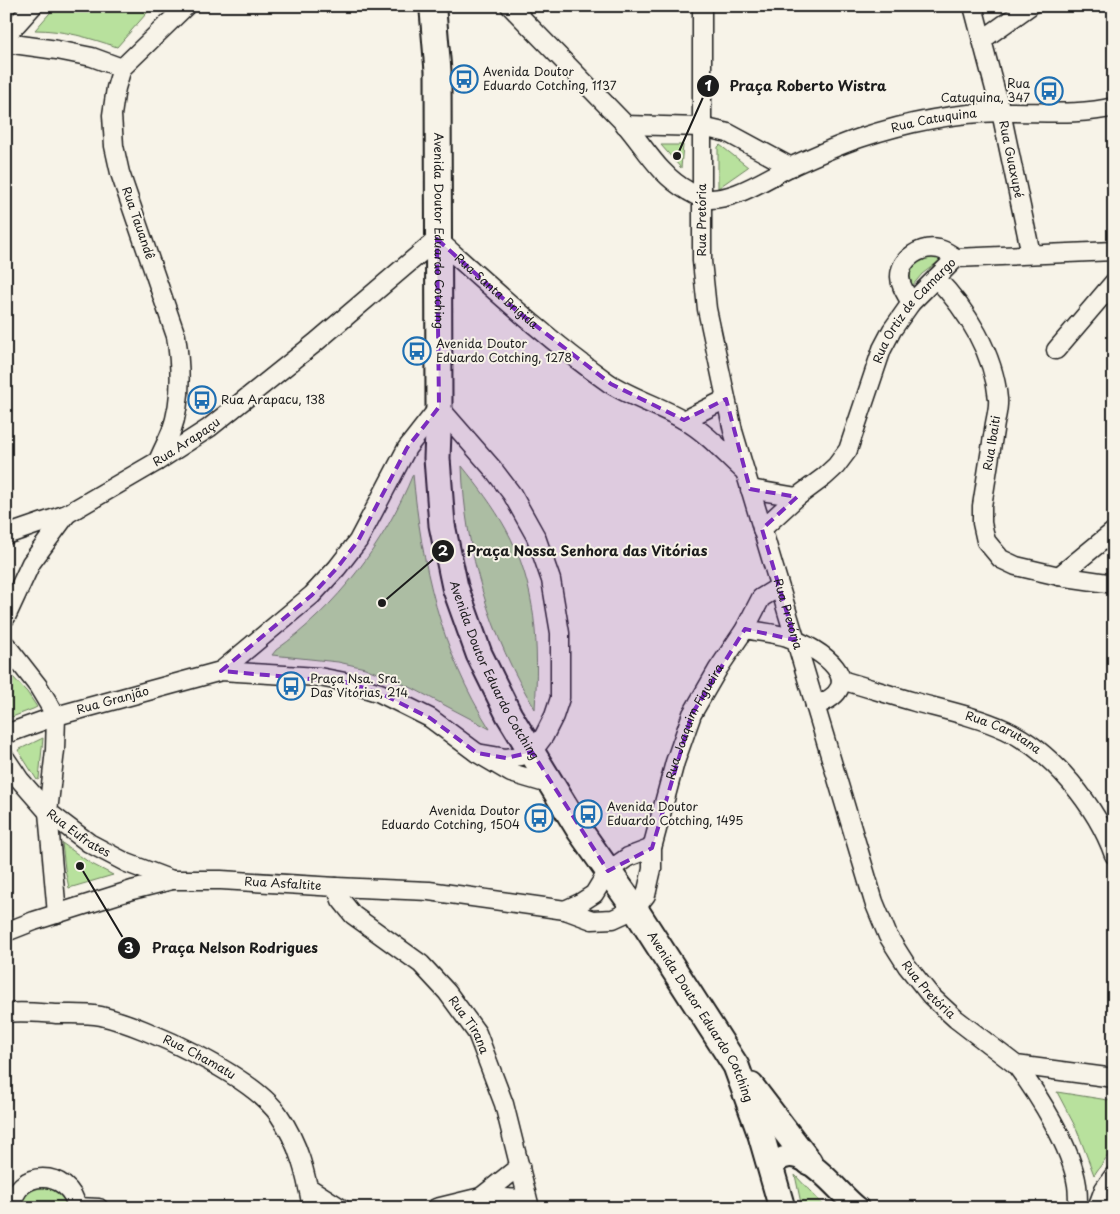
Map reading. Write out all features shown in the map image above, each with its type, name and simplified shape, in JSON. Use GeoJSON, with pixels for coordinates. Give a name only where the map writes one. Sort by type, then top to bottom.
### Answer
{"type":"FeatureCollection","features":[{"type":"Feature","properties":{"kind":"main road","name":"Avenida Doutor Eduardo Cotching"},"geometry":{"type":"LineString","coordinates":[[432,6],[434,11],[438,72],[439,407],[437,458],[442,525],[455,586],[479,654],[509,715],[580,831],[635,910],[736,1066],[772,1168],[782,1208]]}},
{"type":"Feature","properties":{"kind":"main road"},"geometry":{"type":"LineString","coordinates":[[736,1066],[809,1162]]}},
{"type":"Feature","properties":{"kind":"street"},"geometry":{"type":"LineString","coordinates":[[6,36],[33,6]]}},
{"type":"Feature","properties":{"kind":"street"},"geometry":{"type":"LineString","coordinates":[[510,6],[625,125],[659,169],[676,184],[701,198]]}},
{"type":"Feature","properties":{"kind":"street","name":"Rua Pretória"},"geometry":{"type":"LineString","coordinates":[[702,6],[702,261],[707,309],[733,431],[874,902],[888,936],[907,966],[931,996],[956,1019],[1016,1065],[1114,1078]]}},
{"type":"Feature","properties":{"kind":"street","name":"Rua Guaxupé"},"geometry":{"type":"LineString","coordinates":[[973,6],[1001,112],[1031,254]]}},
{"type":"Feature","properties":{"kind":"street"},"geometry":{"type":"LineString","coordinates":[[982,40],[1030,6]]}},
{"type":"Feature","properties":{"kind":"street"},"geometry":{"type":"LineString","coordinates":[[6,43],[92,57],[122,68],[185,7]]}},
{"type":"Feature","properties":{"kind":"street","name":"Rua Tauandê"},"geometry":{"type":"LineString","coordinates":[[122,68],[116,88],[112,115],[114,146],[120,173],[176,336],[180,363],[178,398],[171,431],[158,461]]}},
{"type":"Feature","properties":{"kind":"street","name":"Rua Catuquina"},"geometry":{"type":"LineString","coordinates":[[701,198],[722,198],[755,186],[791,167],[859,138],[918,122],[971,114],[1099,111],[1114,107]]}},
{"type":"Feature","properties":{"kind":"street"},"geometry":{"type":"LineString","coordinates":[[625,125],[702,127],[728,133],[791,167]]}},
{"type":"Feature","properties":{"kind":"street","name":"Rua Santa Brigida"},"geometry":{"type":"LineString","coordinates":[[437,239],[517,311],[611,384],[684,420],[709,438],[745,472]]}},
{"type":"Feature","properties":{"kind":"street","name":"Rua Arapaçu"},"geometry":{"type":"LineString","coordinates":[[6,535],[67,514],[158,461],[209,428],[437,239]]}},
{"type":"Feature","properties":{"kind":"street"},"geometry":{"type":"LineString","coordinates":[[911,303],[904,291],[900,278],[902,268],[908,258],[919,250],[930,248],[941,249],[956,258]]}},
{"type":"Feature","properties":{"kind":"street","name":"Rua Ortiz de Camargo"},"geometry":{"type":"LineString","coordinates":[[762,529],[797,497],[836,466],[848,450],[882,349],[892,330],[911,303],[956,258],[1114,251]]}},
{"type":"Feature","properties":{"kind":"street","name":"Rua Ibaiti"},"geometry":{"type":"LineString","coordinates":[[936,278],[951,293],[970,322],[984,347],[993,370],[998,401],[982,506],[982,523],[986,540],[1001,559],[1016,566],[1059,576],[1114,584]]}},
{"type":"Feature","properties":{"kind":"street"},"geometry":{"type":"LineString","coordinates":[[1056,350],[1114,282]]}},
{"type":"Feature","properties":{"kind":"street"},"geometry":{"type":"LineString","coordinates":[[684,420],[726,399]]}},
{"type":"Feature","properties":{"kind":"street"},"geometry":{"type":"LineString","coordinates":[[221,671],[312,595],[337,568],[358,540],[407,448],[439,407],[493,469],[512,494],[536,537],[551,580],[560,633],[560,698],[544,736],[532,752],[506,758],[477,753]]}},
{"type":"Feature","properties":{"kind":"street"},"geometry":{"type":"LineString","coordinates":[[750,489],[797,497]]}},
{"type":"Feature","properties":{"kind":"street"},"geometry":{"type":"LineString","coordinates":[[6,617],[31,563],[67,514]]}},
{"type":"Feature","properties":{"kind":"street"},"geometry":{"type":"LineString","coordinates":[[1059,576],[1114,531]]}},
{"type":"Feature","properties":{"kind":"street","name":"Rua Joaquim Figueira"},"geometry":{"type":"LineString","coordinates":[[635,910],[646,895],[652,869],[652,848],[675,762],[692,714],[745,630],[761,598],[779,587]]}},
{"type":"Feature","properties":{"kind":"street"},"geometry":{"type":"LineString","coordinates":[[745,630],[795,640],[817,650],[836,669],[842,680],[840,689],[829,701],[815,706]]}},
{"type":"Feature","properties":{"kind":"street"},"geometry":{"type":"LineString","coordinates":[[6,645],[38,686],[56,716],[55,750],[48,812],[57,914]]}},
{"type":"Feature","properties":{"kind":"street"},"geometry":{"type":"LineString","coordinates":[[221,671],[319,677],[354,685],[380,694],[430,718],[477,753],[511,773],[552,786]]}},
{"type":"Feature","properties":{"kind":"street","name":"Rua Granjão"},"geometry":{"type":"LineString","coordinates":[[6,734],[56,716],[221,671]]}},
{"type":"Feature","properties":{"kind":"street","name":"Rua Carutana"},"geometry":{"type":"LineString","coordinates":[[842,680],[1007,730],[1031,745],[1057,767],[1085,800],[1112,846]]}},
{"type":"Feature","properties":{"kind":"street","name":"Rua Eufrates"},"geometry":{"type":"LineString","coordinates":[[6,760],[20,780],[48,812],[89,843],[127,863],[172,880]]}},
{"type":"Feature","properties":{"kind":"street"},"geometry":{"type":"LineString","coordinates":[[565,910],[594,894],[608,870],[628,857],[652,848]]}},
{"type":"Feature","properties":{"kind":"street","name":"Rua Asfaltite"},"geometry":{"type":"LineString","coordinates":[[6,932],[132,890],[172,880],[221,880],[429,891],[565,910],[592,920],[613,919],[635,910]]}},
{"type":"Feature","properties":{"kind":"street","name":"Rua Tirana"},"geometry":{"type":"LineString","coordinates":[[336,887],[341,900],[353,915],[421,964],[448,992],[476,1033],[504,1104],[529,1204]]}},
{"type":"Feature","properties":{"kind":"street","name":"Rua Chamatu"},"geometry":{"type":"LineString","coordinates":[[8,1011],[101,1016],[149,1032],[184,1048],[223,1070],[256,1092],[278,1114],[296,1144],[306,1175],[312,1208]]}},
{"type":"Feature","properties":{"kind":"street"},"geometry":{"type":"LineString","coordinates":[[1016,1065],[1035,1092],[1070,1160],[1077,1184],[1078,1208]]}},
{"type":"Feature","properties":{"kind":"street"},"geometry":{"type":"LineString","coordinates":[[772,1168],[777,1160],[785,1156],[793,1156],[809,1162],[858,1208]]}},
{"type":"Feature","properties":{"kind":"street"},"geometry":{"type":"LineString","coordinates":[[481,1197],[520,1166]]}},
{"type":"Feature","properties":{"kind":"street"},"geometry":{"type":"LineString","coordinates":[[12,1208],[12,1202],[17,1192],[25,1183],[36,1178],[47,1177],[59,1181],[68,1188],[75,1197],[77,1207],[99,1208]]}},
{"type":"Feature","properties":{"kind":"street"},"geometry":{"type":"LineString","coordinates":[[1077,1184],[1109,1182],[1097,1208]]}},
{"type":"Feature","properties":{"kind":"street"},"geometry":{"type":"LineString","coordinates":[[308,1187],[340,1208]]}},
{"type":"Feature","properties":{"kind":"street"},"geometry":{"type":"LineString","coordinates":[[436,1208],[481,1197],[529,1204]]}},
{"type":"Feature","properties":{"kind":"highlighted area"},"geometry":{"type":"Polygon","coordinates":[[[437,239],[517,311],[611,384],[684,420],[726,399],[750,489],[797,497],[762,529],[795,640],[745,629],[692,714],[652,848],[608,871],[532,752],[506,758],[477,753],[430,718],[380,693],[345,682],[221,671],[312,595],[337,568],[358,541],[407,448],[439,407],[437,239]]]}},
{"type":"Feature","properties":{"kind":"green space"},"geometry":{"type":"Polygon","coordinates":[[[56,6],[153,6],[117,47],[67,33],[35,30],[56,6]]]}},
{"type":"Feature","properties":{"kind":"green space"},"geometry":{"type":"Polygon","coordinates":[[[661,145],[683,145],[681,168],[661,145]]]}},
{"type":"Feature","properties":{"kind":"green space"},"geometry":{"type":"Polygon","coordinates":[[[720,145],[748,167],[718,188],[718,147],[720,145]]]}},
{"type":"Feature","properties":{"kind":"green space"},"geometry":{"type":"Polygon","coordinates":[[[932,257],[942,259],[922,274],[912,286],[910,274],[913,266],[920,260],[932,257]]]}},
{"type":"Feature","properties":{"kind":"green space"},"geometry":{"type":"Polygon","coordinates":[[[462,466],[486,497],[506,529],[524,572],[530,594],[536,640],[535,709],[505,652],[483,592],[468,530],[462,466]]]}},
{"type":"Feature","properties":{"kind":"green space"},"geometry":{"type":"Polygon","coordinates":[[[413,474],[422,541],[436,606],[458,670],[490,729],[412,688],[365,668],[338,662],[272,655],[319,614],[357,572],[388,525],[402,500],[413,474]]]}},
{"type":"Feature","properties":{"kind":"green space"},"geometry":{"type":"Polygon","coordinates":[[[11,675],[27,692],[37,707],[12,717],[9,715],[11,675]]]}},
{"type":"Feature","properties":{"kind":"green space"},"geometry":{"type":"Polygon","coordinates":[[[43,738],[39,779],[37,780],[18,750],[43,738]]]}},
{"type":"Feature","properties":{"kind":"green space"},"geometry":{"type":"Polygon","coordinates":[[[62,843],[90,863],[113,875],[69,888],[62,843]]]}},
{"type":"Feature","properties":{"kind":"green space"},"geometry":{"type":"Polygon","coordinates":[[[1057,1092],[1114,1101],[1114,1147],[1094,1175],[1077,1130],[1057,1092]]]}},
{"type":"Feature","properties":{"kind":"green space"},"geometry":{"type":"Polygon","coordinates":[[[795,1175],[826,1208],[802,1208],[795,1175]]]}},
{"type":"Feature","properties":{"kind":"green space"},"geometry":{"type":"Polygon","coordinates":[[[41,1183],[60,1188],[72,1208],[18,1208],[24,1193],[41,1183]]]}},
{"type":"Feature","properties":{"kind":"place","name":"Avenida Doutor Eduardo Cotching, 1137"},"geometry":{"type":"Point","coordinates":[464,79]}},
{"type":"Feature","properties":{"kind":"place","name":"Rua Catuquina, 347"},"geometry":{"type":"Point","coordinates":[1049,91]}},
{"type":"Feature","properties":{"kind":"place","name":"Praça Roberto Wistra"},"geometry":{"type":"Point","coordinates":[677,156]}},
{"type":"Feature","properties":{"kind":"place","name":"Avenida Doutor Eduardo Cotching, 1278"},"geometry":{"type":"Point","coordinates":[417,351]}},
{"type":"Feature","properties":{"kind":"place","name":"Rua Arapacu, 138"},"geometry":{"type":"Point","coordinates":[202,400]}},
{"type":"Feature","properties":{"kind":"place","name":"Praça Nossa Senhora das Vitórias"},"geometry":{"type":"Point","coordinates":[382,603]}},
{"type":"Feature","properties":{"kind":"place","name":"Praça Nsa. Sra. Das Vitórias, 214"},"geometry":{"type":"Point","coordinates":[291,686]}},
{"type":"Feature","properties":{"kind":"place","name":"Avenida Doutor Eduardo Cotching, 1495"},"geometry":{"type":"Point","coordinates":[588,814]}},
{"type":"Feature","properties":{"kind":"place","name":"Avenida Doutor Eduardo Cotching, 1504"},"geometry":{"type":"Point","coordinates":[539,818]}},
{"type":"Feature","properties":{"kind":"place","name":"Praça Nelson Rodrigues"},"geometry":{"type":"Point","coordinates":[80,866]}}]}
